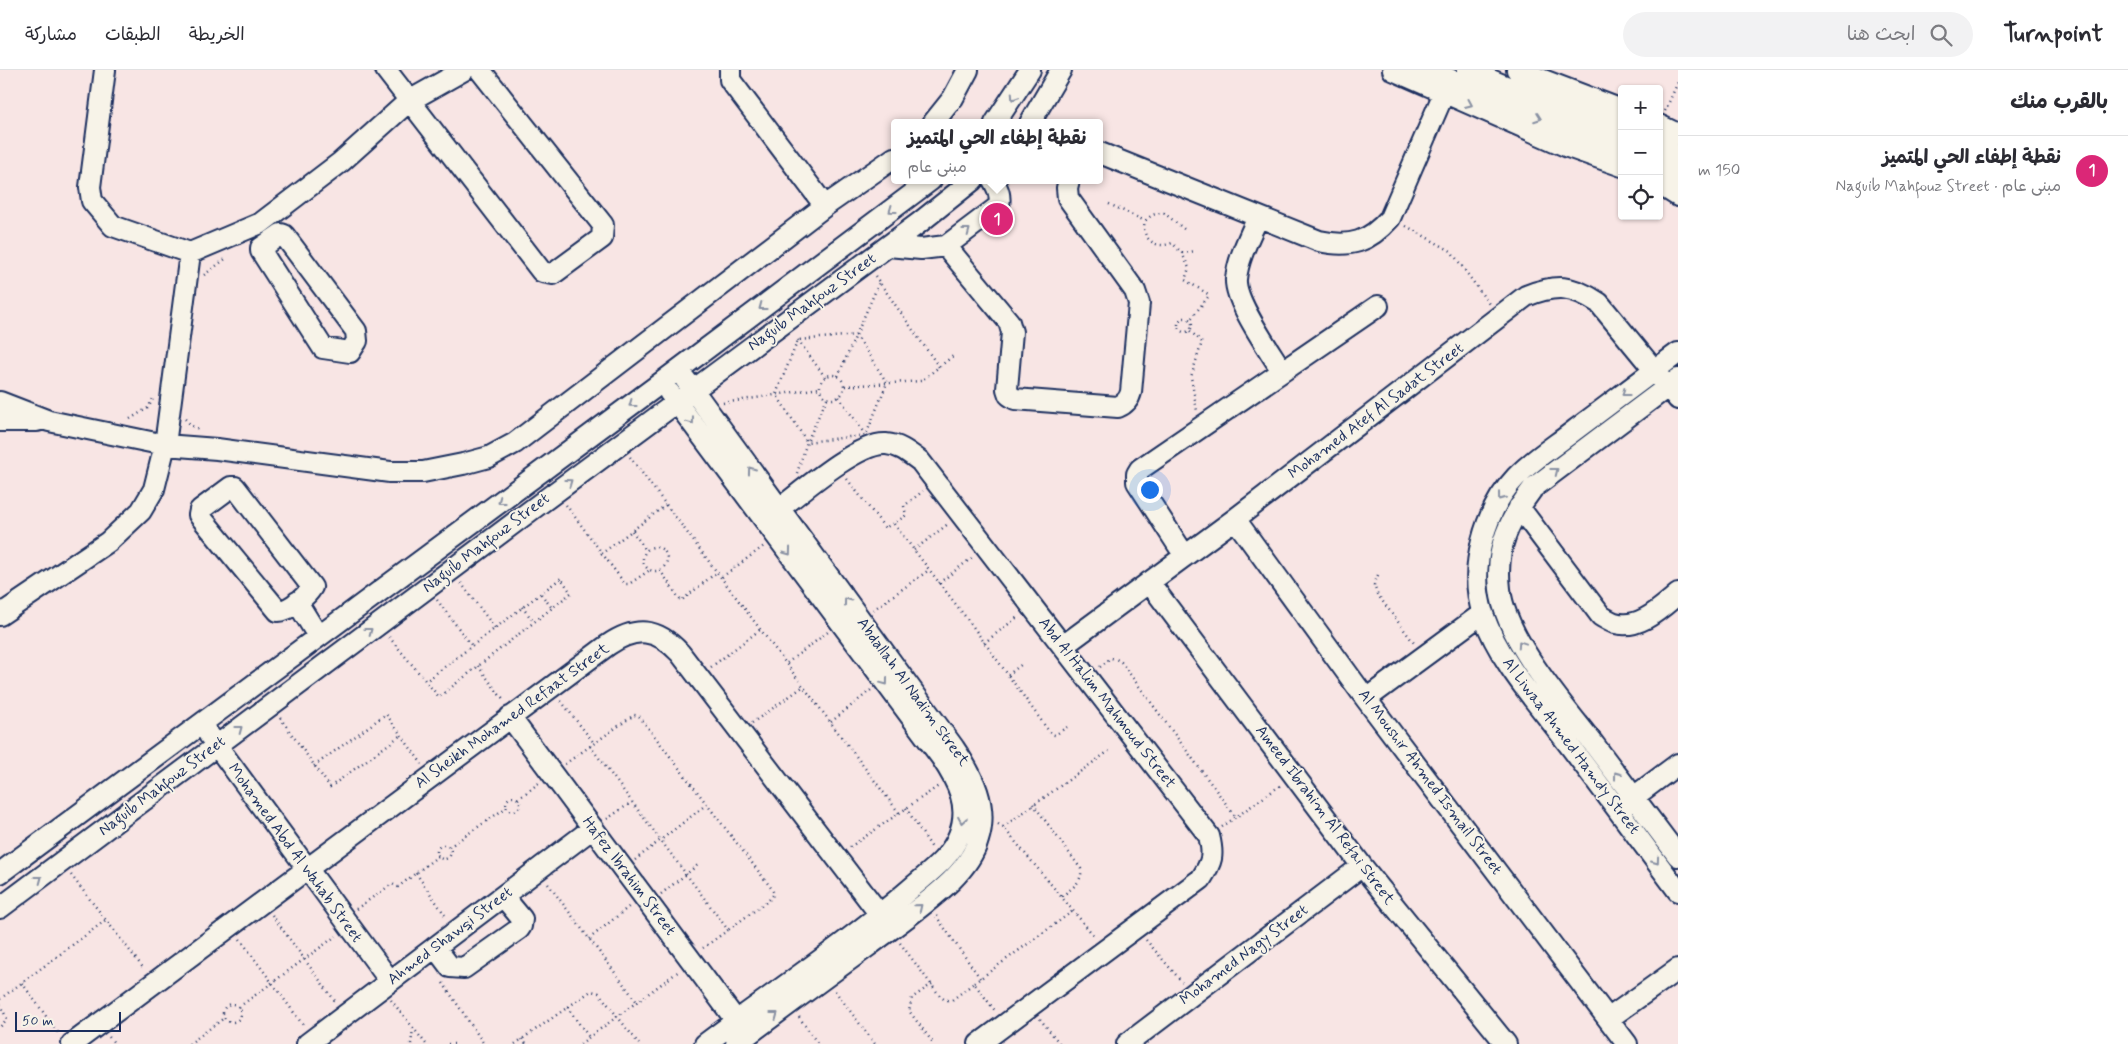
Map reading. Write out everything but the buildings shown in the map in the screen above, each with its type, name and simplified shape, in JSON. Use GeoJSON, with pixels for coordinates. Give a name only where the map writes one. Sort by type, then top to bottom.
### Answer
{"type":"FeatureCollection","features":[{"type":"Feature","properties":{"kind":"street"},"geometry":{"type":"LineString","coordinates":[[105,70],[90,187],[92,201],[114,226],[190,253],[261,222],[341,162],[409,101],[464,70]]}},
{"type":"Feature","properties":{"kind":"street"},"geometry":{"type":"LineString","coordinates":[[386,70],[542,272],[553,274],[602,238],[603,225],[480,70]]}},
{"type":"Feature","properties":{"kind":"street"},"geometry":{"type":"LineString","coordinates":[[730,70],[730,80],[825,206]]}},
{"type":"Feature","properties":{"kind":"street"},"geometry":{"type":"LineString","coordinates":[[936,119],[953,98],[968,70]]}},
{"type":"Feature","properties":{"kind":"street"},"geometry":{"type":"LineString","coordinates":[[998,119],[1030,70]]}},
{"type":"Feature","properties":{"kind":"street"},"geometry":{"type":"LineString","coordinates":[[1035,119],[1061,70]]}},
{"type":"Feature","properties":{"kind":"street"},"geometry":{"type":"LineString","coordinates":[[1393,70],[1568,147],[1618,165]]}},
{"type":"Feature","properties":{"kind":"street"},"geometry":{"type":"LineString","coordinates":[[1430,70],[1522,112],[1618,147]]}},
{"type":"Feature","properties":{"kind":"street"},"geometry":{"type":"LineString","coordinates":[[1467,70],[1527,95],[1618,129]]}},
{"type":"Feature","properties":{"kind":"street"},"geometry":{"type":"LineString","coordinates":[[1517,70],[1618,108]]}},
{"type":"Feature","properties":{"kind":"street"},"geometry":{"type":"LineString","coordinates":[[1103,154],[1319,241],[1335,245],[1351,244],[1366,239],[1380,230],[1390,218],[1444,93]]}},
{"type":"Feature","properties":{"kind":"street"},"geometry":{"type":"LineString","coordinates":[[1663,122],[1678,134]]}},
{"type":"Feature","properties":{"kind":"street"},"geometry":{"type":"LineString","coordinates":[[1663,147],[1678,156]]}},
{"type":"Feature","properties":{"kind":"street"},"geometry":{"type":"LineString","coordinates":[[0,402],[49,421],[165,445],[217,449],[390,472],[423,472],[489,457],[515,443],[825,206],[891,160]]}},
{"type":"Feature","properties":{"kind":"street"},"geometry":{"type":"LineString","coordinates":[[1663,168],[1678,177]]}},
{"type":"Feature","properties":{"kind":"street","name":"Naguib Mahfouz Street"},"geometry":{"type":"LineString","coordinates":[[0,873],[926,184]]}},
{"type":"Feature","properties":{"kind":"street","name":"Naguib Mahfouz Street"},"geometry":{"type":"LineString","coordinates":[[0,908],[677,402],[699,398],[786,322],[968,184]]}},
{"type":"Feature","properties":{"kind":"street"},"geometry":{"type":"LineString","coordinates":[[888,246],[921,249],[946,246],[999,206],[1001,198],[995,184]]}},
{"type":"Feature","properties":{"kind":"street"},"geometry":{"type":"LineString","coordinates":[[946,246],[1009,322],[1012,332],[1007,392],[1011,398],[1118,407],[1122,405],[1129,398],[1131,392],[1139,303],[1135,291],[1068,198],[1066,188],[1068,184]]}},
{"type":"Feature","properties":{"kind":"street"},"geometry":{"type":"LineString","coordinates":[[1663,187],[1678,196]]}},
{"type":"Feature","properties":{"kind":"street"},"geometry":{"type":"LineString","coordinates":[[1258,217],[1236,280],[1239,297],[1282,371]]}},
{"type":"Feature","properties":{"kind":"street"},"geometry":{"type":"LineString","coordinates":[[261,222],[272,240]]}},
{"type":"Feature","properties":{"kind":"street"},"geometry":{"type":"LineString","coordinates":[[281,234],[284,235],[356,331],[357,341],[350,352],[323,348],[262,251],[261,248],[272,240],[281,234]]}},
{"type":"Feature","properties":{"kind":"street"},"geometry":{"type":"LineString","coordinates":[[0,615],[108,542],[141,511],[154,489],[165,445],[190,253]]}},
{"type":"Feature","properties":{"kind":"street","name":"Mohamed Atef Al Sadat Street"},"geometry":{"type":"LineString","coordinates":[[1063,646],[1235,519],[1526,296],[1544,289],[1564,288],[1582,292],[1599,303],[1655,370],[1675,388]]}},
{"type":"Feature","properties":{"kind":"street"},"geometry":{"type":"LineString","coordinates":[[1185,556],[1137,482],[1137,474],[1140,469],[1378,306]]}},
{"type":"Feature","properties":{"kind":"street","name":"Al Liwaa Ahmed Hamdy Street"},"geometry":{"type":"LineString","coordinates":[[1678,353],[1516,477],[1496,503],[1483,534],[1479,563],[1479,593],[1483,613],[1499,649],[1678,892]]}},
{"type":"Feature","properties":{"kind":"street","name":"Abdallah Al Nadim Street"},"geometry":{"type":"LineString","coordinates":[[678,370],[699,398],[773,515],[850,621],[884,680],[953,775],[962,794],[964,815],[960,834],[941,862],[885,922],[825,978],[790,1004],[740,1033],[705,1044]]}},
{"type":"Feature","properties":{"kind":"street","name":"Abdallah Al Nadim Street"},"geometry":{"type":"LineString","coordinates":[[662,382],[773,515],[777,536],[850,621],[954,748],[969,769],[978,790],[982,816],[978,840],[967,863],[951,881],[926,901],[885,922],[740,1033]]}},
{"type":"Feature","properties":{"kind":"street","name":"Al Liwaa Ahmed Hamdy Street"},"geometry":{"type":"LineString","coordinates":[[1675,388],[1533,488],[1519,507],[1503,537],[1499,563],[1500,589],[1506,615],[1517,638],[1545,679],[1678,856]]}},
{"type":"Feature","properties":{"kind":"street"},"geometry":{"type":"LineString","coordinates":[[0,421],[49,421]]}},
{"type":"Feature","properties":{"kind":"street","name":"Abd Al Halim Mahmoud Street"},"geometry":{"type":"LineString","coordinates":[[773,515],[870,440],[901,447],[920,461],[1209,836]]}},
{"type":"Feature","properties":{"kind":"street"},"geometry":{"type":"LineString","coordinates":[[230,487],[235,487],[312,587],[296,602],[282,611],[278,611],[199,514],[200,510],[230,487]]}},
{"type":"Feature","properties":{"kind":"street"},"geometry":{"type":"LineString","coordinates":[[1519,507],[1601,616],[1614,623],[1630,624],[1644,619],[1678,594]]}},
{"type":"Feature","properties":{"kind":"street","name":"Al Moushir Ahmed Ismail Street"},"geometry":{"type":"LineString","coordinates":[[1235,519],[1366,699],[1626,1044]]}},
{"type":"Feature","properties":{"kind":"street","name":"Ameed Ibrahim Al Refai Street"},"geometry":{"type":"LineString","coordinates":[[1149,582],[1362,866],[1506,1044]]}},
{"type":"Feature","properties":{"kind":"street"},"geometry":{"type":"LineString","coordinates":[[296,602],[318,636]]}},
{"type":"Feature","properties":{"kind":"street"},"geometry":{"type":"LineString","coordinates":[[1366,699],[1483,613]]}},
{"type":"Feature","properties":{"kind":"street","name":"Al Sheikh Mohamed Refaat Street"},"geometry":{"type":"LineString","coordinates":[[66,1040],[154,982],[512,715],[622,636],[638,632],[654,634],[669,641],[885,922]]}},
{"type":"Feature","properties":{"kind":"street","name":"Hafez Ibrahim Street"},"geometry":{"type":"LineString","coordinates":[[512,715],[552,773],[691,960],[740,1033]]}},
{"type":"Feature","properties":{"kind":"street","name":"Mohamed Abd Al Wahab Street"},"geometry":{"type":"LineString","coordinates":[[200,724],[346,922],[386,985]]}},
{"type":"Feature","properties":{"kind":"street"},"geometry":{"type":"LineString","coordinates":[[1617,809],[1678,764]]}},
{"type":"Feature","properties":{"kind":"street","name":"Ahmed Shawqi Street"},"geometry":{"type":"LineString","coordinates":[[310,1042],[593,828]]}},
{"type":"Feature","properties":{"kind":"street"},"geometry":{"type":"LineString","coordinates":[[979,1044],[1201,879],[1211,864],[1212,850],[1209,836]]}},
{"type":"Feature","properties":{"kind":"street","name":"Mohamed Nagy Street"},"geometry":{"type":"LineString","coordinates":[[1127,1044],[1145,1037],[1192,994],[1362,866]]}},
{"type":"Feature","properties":{"kind":"street"},"geometry":{"type":"LineString","coordinates":[[435,947],[450,967],[464,968],[519,929],[522,919],[503,896]]}},
{"type":"Feature","properties":{"kind":"street"},"geometry":{"type":"LineString","coordinates":[[1608,1018],[1678,968]]}},
{"type":"Feature","properties":{"kind":"path"},"geometry":{"type":"LineString","coordinates":[[1663,116],[1678,82]]}},
{"type":"Feature","properties":{"kind":"path"},"geometry":{"type":"LineString","coordinates":[[1109,204],[1145,221]]}},
{"type":"Feature","properties":{"kind":"path"},"geometry":{"type":"LineString","coordinates":[[1184,229],[1164,213],[1156,213],[1145,221],[1143,229],[1148,240],[1160,246],[1172,244],[1182,253],[1189,268],[1185,280],[1208,294],[1208,297],[1190,320]]}},
{"type":"Feature","properties":{"kind":"path"},"geometry":{"type":"LineString","coordinates":[[1390,218],[1451,250],[1498,317]]}},
{"type":"Feature","properties":{"kind":"path"},"geometry":{"type":"LineString","coordinates":[[1182,253],[1196,251]]}},
{"type":"Feature","properties":{"kind":"path"},"geometry":{"type":"LineString","coordinates":[[201,277],[233,253]]}},
{"type":"Feature","properties":{"kind":"path"},"geometry":{"type":"LineString","coordinates":[[865,262],[939,367]]}},
{"type":"Feature","properties":{"kind":"path"},"geometry":{"type":"LineString","coordinates":[[838,376],[879,282]]}},
{"type":"Feature","properties":{"kind":"path"},"geometry":{"type":"LineString","coordinates":[[1190,320],[1184,318],[1178,321],[1177,325],[1182,332],[1190,331],[1202,342],[1191,377],[1200,428]]}},
{"type":"Feature","properties":{"kind":"path"},"geometry":{"type":"LineString","coordinates":[[1190,320],[1192,326],[1190,331]]}},
{"type":"Feature","properties":{"kind":"path"},"geometry":{"type":"LineString","coordinates":[[786,322],[825,377]]}},
{"type":"Feature","properties":{"kind":"path"},"geometry":{"type":"LineString","coordinates":[[798,340],[856,335]]}},
{"type":"Feature","properties":{"kind":"path"},"geometry":{"type":"LineString","coordinates":[[856,335],[886,383],[870,440]]}},
{"type":"Feature","properties":{"kind":"path"},"geometry":{"type":"LineString","coordinates":[[776,395],[798,340]]}},
{"type":"Feature","properties":{"kind":"path"},"geometry":{"type":"LineString","coordinates":[[845,386],[921,380],[953,356]]}},
{"type":"Feature","properties":{"kind":"path"},"geometry":{"type":"LineString","coordinates":[[833,374],[843,380],[844,392],[839,398],[827,398],[822,394],[821,382],[825,377],[833,374]]}},
{"type":"Feature","properties":{"kind":"path"},"geometry":{"type":"LineString","coordinates":[[699,398],[776,395],[820,388]]}},
{"type":"Feature","properties":{"kind":"path"},"geometry":{"type":"LineString","coordinates":[[776,395],[807,442]]}},
{"type":"Feature","properties":{"kind":"path"},"geometry":{"type":"LineString","coordinates":[[124,419],[131,419],[139,415],[148,408],[154,396],[171,399]]}},
{"type":"Feature","properties":{"kind":"path"},"geometry":{"type":"LineString","coordinates":[[795,478],[807,442],[827,398]]}},
{"type":"Feature","properties":{"kind":"path"},"geometry":{"type":"LineString","coordinates":[[839,398],[870,440]]}},
{"type":"Feature","properties":{"kind":"path"},"geometry":{"type":"LineString","coordinates":[[185,419],[192,426],[204,430]]}},
{"type":"Feature","properties":{"kind":"path"},"geometry":{"type":"LineString","coordinates":[[807,442],[870,440]]}},
{"type":"Feature","properties":{"kind":"path"},"geometry":{"type":"LineString","coordinates":[[620,444],[899,813]]}},
{"type":"Feature","properties":{"kind":"path"},"geometry":{"type":"LineString","coordinates":[[836,466],[882,527],[885,528],[894,524],[906,514],[903,509],[906,504],[936,482]]}},
{"type":"Feature","properties":{"kind":"path"},"geometry":{"type":"LineString","coordinates":[[556,491],[624,584],[629,584],[650,570]]}},
{"type":"Feature","properties":{"kind":"path"},"geometry":{"type":"LineString","coordinates":[[601,554],[666,505]]}},
{"type":"Feature","properties":{"kind":"path"},"geometry":{"type":"LineString","coordinates":[[914,550],[961,514]]}},
{"type":"Feature","properties":{"kind":"path"},"geometry":{"type":"LineString","coordinates":[[894,524],[1050,734],[1055,735],[1067,727]]}},
{"type":"Feature","properties":{"kind":"path"},"geometry":{"type":"LineString","coordinates":[[632,531],[646,550]]}},
{"type":"Feature","properties":{"kind":"path"},"geometry":{"type":"LineString","coordinates":[[721,577],[777,536]]}},
{"type":"Feature","properties":{"kind":"path"},"geometry":{"type":"LineString","coordinates":[[654,547],[664,552],[667,560],[660,570],[650,570],[645,567],[642,561],[646,550],[654,547]]}},
{"type":"Feature","properties":{"kind":"path"},"geometry":{"type":"LineString","coordinates":[[939,583],[986,547]]}},
{"type":"Feature","properties":{"kind":"path"},"geometry":{"type":"LineString","coordinates":[[451,570],[495,628]]}},
{"type":"Feature","properties":{"kind":"path"},"geometry":{"type":"LineString","coordinates":[[660,570],[681,601],[717,571]]}},
{"type":"Feature","properties":{"kind":"path"},"geometry":{"type":"LineString","coordinates":[[787,663],[929,570]]}},
{"type":"Feature","properties":{"kind":"path"},"geometry":{"type":"LineString","coordinates":[[1378,575],[1374,585],[1377,594],[1424,656]]}},
{"type":"Feature","properties":{"kind":"path"},"geometry":{"type":"LineString","coordinates":[[378,624],[439,697],[571,593],[561,578],[426,681]]}},
{"type":"Feature","properties":{"kind":"path"},"geometry":{"type":"LineString","coordinates":[[428,587],[472,646]]}},
{"type":"Feature","properties":{"kind":"path"},"geometry":{"type":"LineString","coordinates":[[541,594],[552,608]]}},
{"type":"Feature","properties":{"kind":"path"},"geometry":{"type":"LineString","coordinates":[[984,643],[1032,606]]}},
{"type":"Feature","properties":{"kind":"path"},"geometry":{"type":"LineString","coordinates":[[522,607],[534,622]]}},
{"type":"Feature","properties":{"kind":"path"},"geometry":{"type":"LineString","coordinates":[[698,677],[761,629]]}},
{"type":"Feature","properties":{"kind":"path"},"geometry":{"type":"LineString","coordinates":[[1087,678],[1112,658],[1121,662],[1235,816]]}},
{"type":"Feature","properties":{"kind":"path"},"geometry":{"type":"LineString","coordinates":[[1008,675],[1022,664]]}},
{"type":"Feature","properties":{"kind":"path"},"geometry":{"type":"LineString","coordinates":[[478,666],[512,715]]}},
{"type":"Feature","properties":{"kind":"path"},"geometry":{"type":"LineString","coordinates":[[831,722],[884,680]]}},
{"type":"Feature","properties":{"kind":"path"},"geometry":{"type":"LineString","coordinates":[[740,732],[804,686]]}},
{"type":"Feature","properties":{"kind":"path"},"geometry":{"type":"LineString","coordinates":[[550,688],[594,743]]}},
{"type":"Feature","properties":{"kind":"path"},"geometry":{"type":"LineString","coordinates":[[271,705],[330,787],[401,735]]}},
{"type":"Feature","properties":{"kind":"path"},"geometry":{"type":"LineString","coordinates":[[314,766],[386,714],[431,776]]}},
{"type":"Feature","properties":{"kind":"path"},"geometry":{"type":"LineString","coordinates":[[518,799],[634,715],[639,716],[772,888],[774,894],[769,900],[580,1044]]}},
{"type":"Feature","properties":{"kind":"path"},"geometry":{"type":"LineString","coordinates":[[590,746],[728,930]]}},
{"type":"Feature","properties":{"kind":"path"},"geometry":{"type":"LineString","coordinates":[[1105,950],[1003,827],[1109,750]]}},
{"type":"Feature","properties":{"kind":"path"},"geometry":{"type":"LineString","coordinates":[[835,857],[953,775]]}},
{"type":"Feature","properties":{"kind":"path"},"geometry":{"type":"LineString","coordinates":[[1209,836],[1294,776]]}},
{"type":"Feature","properties":{"kind":"path"},"geometry":{"type":"LineString","coordinates":[[507,807],[506,802],[510,797],[518,799]]}},
{"type":"Feature","properties":{"kind":"path"},"geometry":{"type":"LineString","coordinates":[[507,807],[510,810],[517,809],[519,805],[518,799]]}},
{"type":"Feature","properties":{"kind":"path"},"geometry":{"type":"LineString","coordinates":[[593,828],[632,802]]}},
{"type":"Feature","properties":{"kind":"path"},"geometry":{"type":"LineString","coordinates":[[623,869],[707,804]]}},
{"type":"Feature","properties":{"kind":"path"},"geometry":{"type":"LineString","coordinates":[[1033,804],[1081,870],[1082,876],[1078,883],[1061,897]]}},
{"type":"Feature","properties":{"kind":"path"},"geometry":{"type":"LineString","coordinates":[[238,1007],[304,959],[392,884],[398,887],[438,856],[441,846],[449,847],[507,807]]}},
{"type":"Feature","properties":{"kind":"path"},"geometry":{"type":"LineString","coordinates":[[906,808],[941,862]]}},
{"type":"Feature","properties":{"kind":"path"},"geometry":{"type":"LineString","coordinates":[[438,856],[448,858],[452,851],[449,847]]}},
{"type":"Feature","properties":{"kind":"path"},"geometry":{"type":"LineString","coordinates":[[590,939],[699,864]]}},
{"type":"Feature","properties":{"kind":"path"},"geometry":{"type":"LineString","coordinates":[[67,869],[154,982]]}},
{"type":"Feature","properties":{"kind":"path"},"geometry":{"type":"LineString","coordinates":[[538,870],[637,1002]]}},
{"type":"Feature","properties":{"kind":"path"},"geometry":{"type":"LineString","coordinates":[[416,873],[456,932]]}},
{"type":"Feature","properties":{"kind":"path"},"geometry":{"type":"LineString","coordinates":[[926,901],[980,978]]}},
{"type":"Feature","properties":{"kind":"path"},"geometry":{"type":"LineString","coordinates":[[262,902],[345,1015]]}},
{"type":"Feature","properties":{"kind":"path"},"geometry":{"type":"LineString","coordinates":[[885,922],[940,996],[945,1000],[952,1000],[1073,911]]}},
{"type":"Feature","properties":{"kind":"path"},"geometry":{"type":"LineString","coordinates":[[0,999],[106,920]]}},
{"type":"Feature","properties":{"kind":"path"},"geometry":{"type":"LineString","coordinates":[[230,926],[310,1042]]}},
{"type":"Feature","properties":{"kind":"path"},"geometry":{"type":"LineString","coordinates":[[1135,928],[1192,994]]}},
{"type":"Feature","properties":{"kind":"path"},"geometry":{"type":"LineString","coordinates":[[825,978],[875,1044]]}},
{"type":"Feature","properties":{"kind":"path"},"geometry":{"type":"LineString","coordinates":[[440,980],[484,1044]]}},
{"type":"Feature","properties":{"kind":"path"},"geometry":{"type":"LineString","coordinates":[[22,983],[66,1040]]}},
{"type":"Feature","properties":{"kind":"path"},"geometry":{"type":"LineString","coordinates":[[974,983],[1005,1025]]}},
{"type":"Feature","properties":{"kind":"path"},"geometry":{"type":"LineString","coordinates":[[932,984],[912,998],[909,1011],[934,1044]]}},
{"type":"Feature","properties":{"kind":"path"},"geometry":{"type":"LineString","coordinates":[[386,985],[413,1028],[426,1044]]}},
{"type":"Feature","properties":{"kind":"path"},"geometry":{"type":"LineString","coordinates":[[515,1044],[591,990],[595,990],[639,1044]]}},
{"type":"Feature","properties":{"kind":"path"},"geometry":{"type":"LineString","coordinates":[[0,1004],[7,1019],[5,1024],[0,1027]]}},
{"type":"Feature","properties":{"kind":"path"},"geometry":{"type":"LineString","coordinates":[[232,1004],[241,1011],[239,1020],[230,1022],[224,1018],[223,1011],[232,1004]]}},
{"type":"Feature","properties":{"kind":"path"},"geometry":{"type":"LineString","coordinates":[[790,1004],[818,1044]]}},
{"type":"Feature","properties":{"kind":"path"},"geometry":{"type":"LineString","coordinates":[[1030,1006],[1060,1044]]}},
{"type":"Feature","properties":{"kind":"path"},"geometry":{"type":"LineString","coordinates":[[567,1008],[590,1037]]}},
{"type":"Feature","properties":{"kind":"path"},"geometry":{"type":"LineString","coordinates":[[189,1044],[224,1018]]}},
{"type":"Feature","properties":{"kind":"path"},"geometry":{"type":"LineString","coordinates":[[411,1044],[413,1028]]}},
{"type":"Feature","properties":{"kind":"path"},"geometry":{"type":"LineString","coordinates":[[522,1038],[526,1044]]}},
{"type":"Feature","properties":{"kind":"path"},"geometry":{"type":"LineString","coordinates":[[448,1044],[454,1044]]}},
{"type":"Feature","properties":{"kind":"place","name":"نقطة إطفاء الحي المتميز"},"geometry":{"type":"Point","coordinates":[997,219]}}]}
